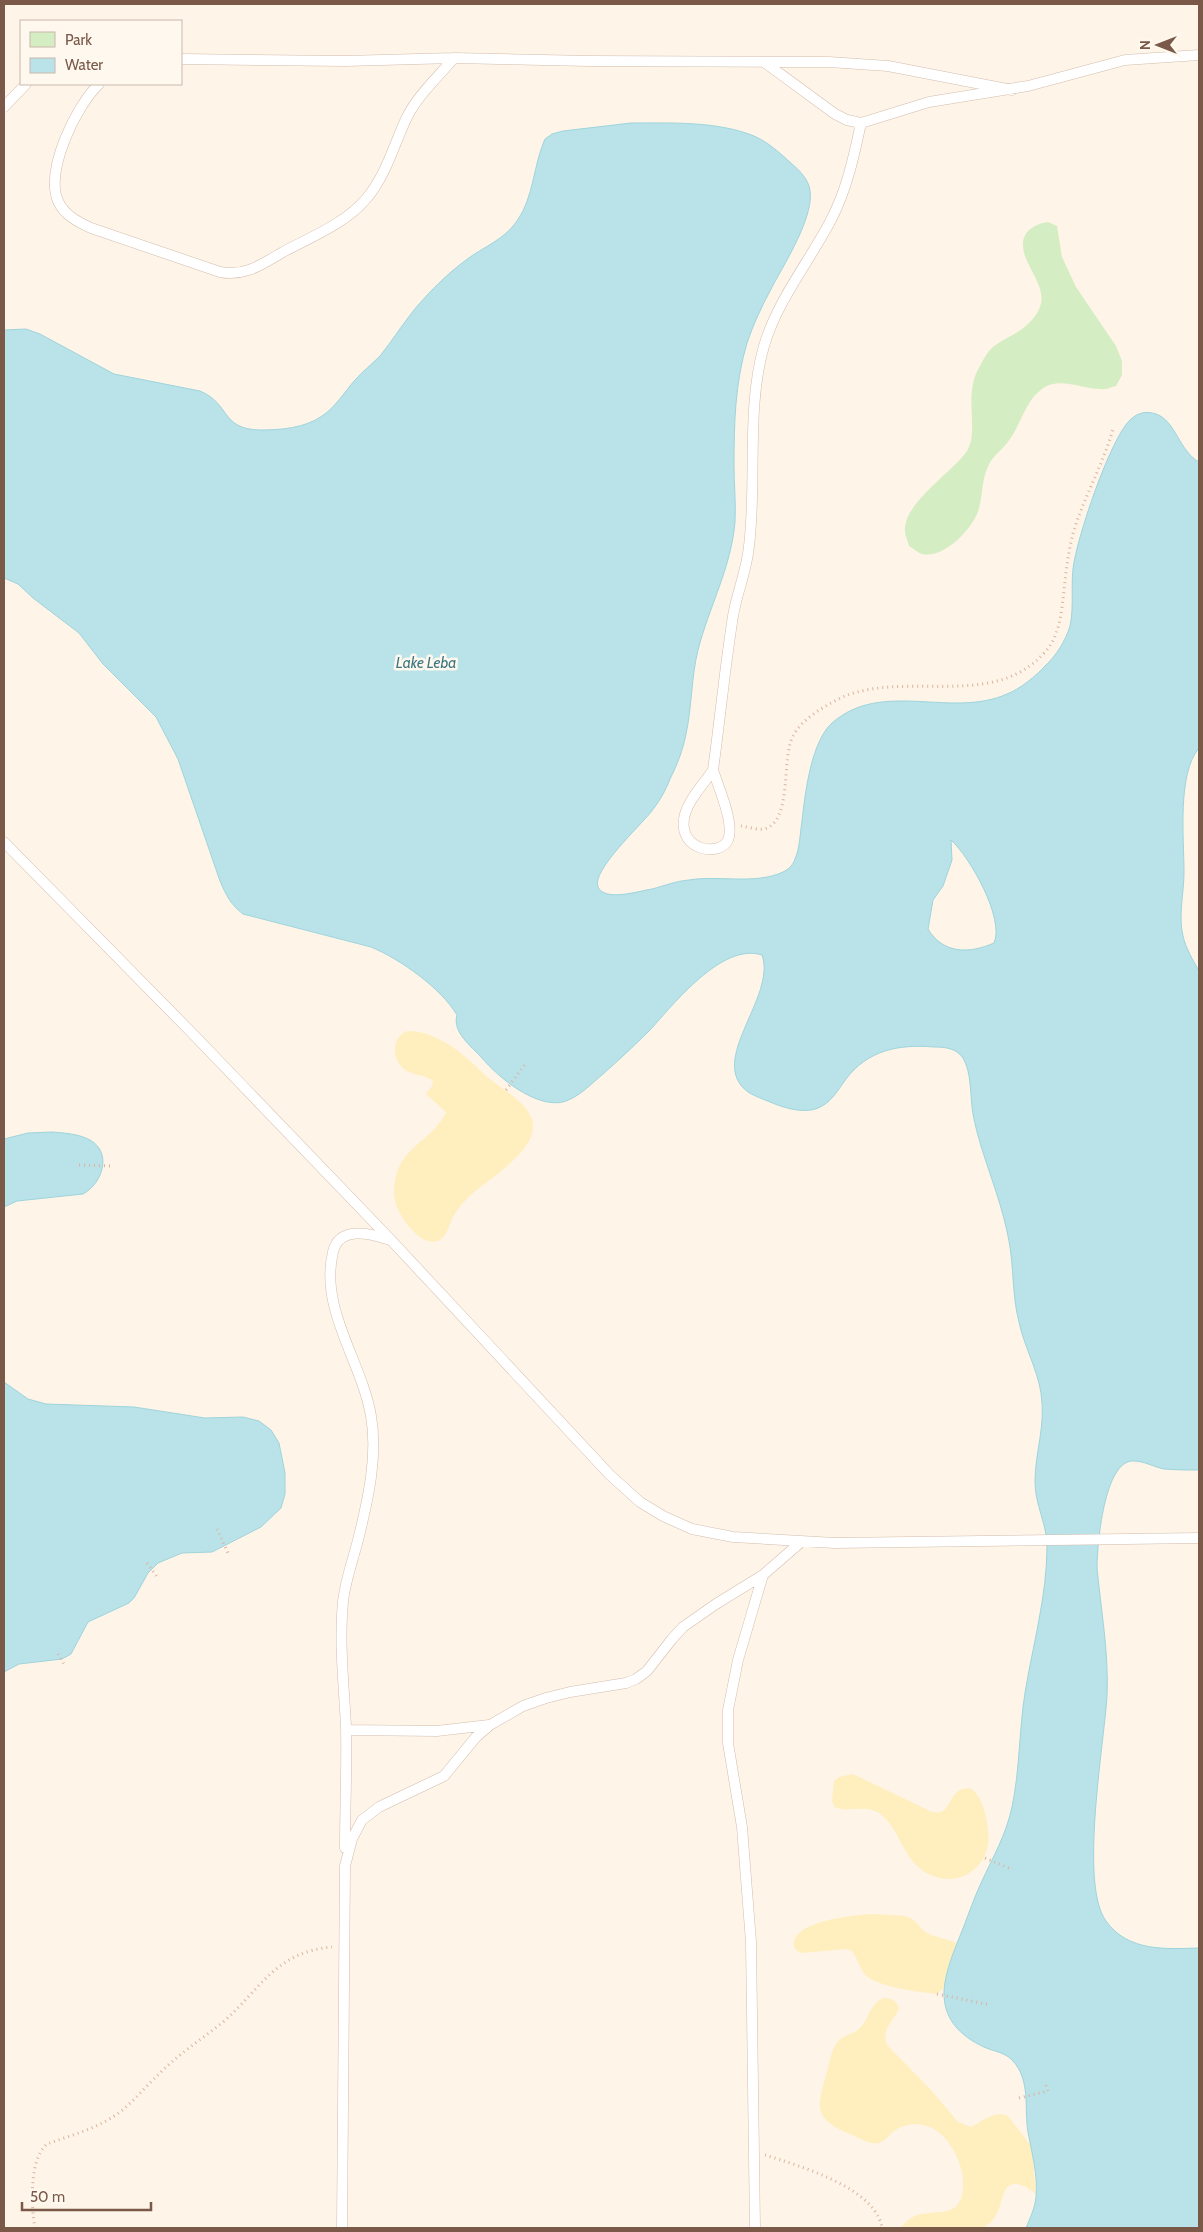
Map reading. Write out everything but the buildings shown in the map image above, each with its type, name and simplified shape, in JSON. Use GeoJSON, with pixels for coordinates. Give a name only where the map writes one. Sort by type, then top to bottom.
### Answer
{"type":"FeatureCollection","features":[{"type":"Feature","properties":{"kind":"lane"},"geometry":{"type":"LineString","coordinates":[[764,62],[835,114],[847,120],[861,122],[929,102],[1012,90],[1125,60],[1199,55]]}},
{"type":"Feature","properties":{"kind":"lane"},"geometry":{"type":"LineString","coordinates":[[182,58],[346,61],[454,58],[829,62],[888,66],[1012,90]]}},
{"type":"Feature","properties":{"kind":"lane"},"geometry":{"type":"LineString","coordinates":[[98,85],[82,105],[58,160],[54,177],[58,203],[76,221],[91,228],[220,272],[242,273],[339,221],[361,205],[378,180],[407,117],[418,99],[454,58]]}},
{"type":"Feature","properties":{"kind":"lane"},"geometry":{"type":"LineString","coordinates":[[4,107],[25,85]]}},
{"type":"Feature","properties":{"kind":"lane"},"geometry":{"type":"LineString","coordinates":[[713,770],[684,816],[683,829],[688,842],[697,847],[712,849],[722,846],[728,840],[729,823],[713,770],[733,616],[750,546],[756,400],[763,347],[778,312],[831,219],[844,190],[853,164],[861,122]]}},
{"type":"Feature","properties":{"kind":"lane"},"geometry":{"type":"LineString","coordinates":[[4,842],[391,1240],[597,1462],[640,1502],[678,1524],[708,1534],[801,1542],[1199,1538]]}},
{"type":"Feature","properties":{"kind":"lane"},"geometry":{"type":"LineString","coordinates":[[342,2228],[346,1730],[342,1630],[344,1599],[371,1472],[374,1437],[365,1392],[343,1333],[334,1299],[331,1273],[336,1245],[340,1239],[347,1235],[373,1234],[391,1240]]}},
{"type":"Feature","properties":{"kind":"lane"},"geometry":{"type":"LineString","coordinates":[[345,1866],[352,1839],[362,1820],[379,1807],[444,1776],[476,1737],[490,1725],[523,1706],[546,1698],[626,1683],[636,1679],[647,1671],[683,1627],[716,1604],[763,1576],[801,1542]]}},
{"type":"Feature","properties":{"kind":"lane"},"geometry":{"type":"LineString","coordinates":[[755,2228],[752,1986],[747,1877],[742,1826],[730,1762],[727,1727],[731,1690],[738,1660],[763,1576]]}},
{"type":"Feature","properties":{"kind":"lane"},"geometry":{"type":"LineString","coordinates":[[346,1730],[437,1731],[490,1725]]}},
{"type":"Feature","properties":{"kind":"path"},"geometry":{"type":"LineString","coordinates":[[729,823],[763,829],[776,821],[780,813],[786,760],[793,736],[803,723],[820,709],[838,699],[852,693],[876,689],[953,687],[990,682],[1024,668],[1046,652],[1059,626],[1068,558],[1077,521],[1107,449],[1113,429]]}},
{"type":"Feature","properties":{"kind":"path"},"geometry":{"type":"LineString","coordinates":[[506,1090],[526,1063]]}},
{"type":"Feature","properties":{"kind":"path"},"geometry":{"type":"LineString","coordinates":[[79,1165],[110,1166]]}},
{"type":"Feature","properties":{"kind":"path"},"geometry":{"type":"LineString","coordinates":[[217,1529],[228,1553]]}},
{"type":"Feature","properties":{"kind":"path"},"geometry":{"type":"LineString","coordinates":[[148,1563],[158,1578]]}},
{"type":"Feature","properties":{"kind":"path"},"geometry":{"type":"LineString","coordinates":[[58,1654],[65,1666]]}},
{"type":"Feature","properties":{"kind":"path"},"geometry":{"type":"LineString","coordinates":[[985,1858],[1011,1869]]}},
{"type":"Feature","properties":{"kind":"path"},"geometry":{"type":"LineString","coordinates":[[35,2228],[33,2204],[34,2177],[38,2155],[42,2148],[96,2126],[122,2111],[160,2072],[186,2049],[222,2022],[247,1995],[291,1958],[314,1948],[344,1946]]}},
{"type":"Feature","properties":{"kind":"path"},"geometry":{"type":"LineString","coordinates":[[936,1994],[991,2005]]}},
{"type":"Feature","properties":{"kind":"path"},"geometry":{"type":"LineString","coordinates":[[1019,2098],[1048,2091],[1046,2083]]}},
{"type":"Feature","properties":{"kind":"path"},"geometry":{"type":"LineString","coordinates":[[754,2152],[793,2164],[859,2193],[875,2210],[881,2220],[882,2228]]}},
{"type":"Feature","properties":{"kind":"green space"},"geometry":{"type":"Polygon","coordinates":[[[1048,222],[1057,226],[1062,257],[1076,287],[1116,346],[1122,361],[1122,375],[1116,386],[1107,389],[1063,383],[1049,385],[1036,394],[1012,436],[989,465],[985,474],[979,509],[973,521],[962,535],[947,548],[930,554],[922,554],[909,546],[905,533],[907,520],[920,499],[967,451],[972,433],[972,388],[975,377],[989,351],[1020,331],[1036,315],[1042,298],[1025,256],[1023,242],[1027,232],[1042,223],[1048,222]]]}},
{"type":"Feature","properties":{"kind":"sand"},"geometry":{"type":"Polygon","coordinates":[[[408,1031],[430,1035],[460,1052],[485,1075],[522,1104],[532,1118],[533,1126],[531,1136],[519,1155],[466,1199],[455,1214],[445,1235],[440,1240],[432,1242],[417,1235],[410,1228],[399,1211],[394,1195],[396,1178],[406,1156],[431,1132],[446,1112],[426,1094],[433,1081],[407,1071],[400,1065],[397,1059],[395,1054],[396,1042],[403,1033],[408,1031]]]}},
{"type":"Feature","properties":{"kind":"sand"},"geometry":{"type":"Polygon","coordinates":[[[853,1774],[930,1811],[943,1811],[958,1792],[963,1789],[972,1789],[984,1808],[988,1831],[988,1845],[978,1866],[958,1878],[947,1879],[934,1876],[915,1864],[891,1826],[879,1813],[868,1809],[839,1809],[834,1807],[832,1801],[834,1781],[839,1777],[853,1774]]]}},
{"type":"Feature","properties":{"kind":"sand"},"geometry":{"type":"Polygon","coordinates":[[[873,1914],[906,1916],[914,1920],[924,1931],[931,1935],[958,1943],[944,1988],[937,1994],[886,1985],[868,1977],[863,1972],[852,1951],[847,1949],[801,1953],[794,1947],[794,1941],[798,1934],[817,1923],[842,1917],[873,1914]]]}},
{"type":"Feature","properties":{"kind":"sand"},"geometry":{"type":"Polygon","coordinates":[[[884,1998],[893,2000],[899,2008],[887,2030],[887,2045],[931,2090],[958,2122],[971,2127],[993,2115],[1008,2116],[1032,2147],[1036,2194],[1019,2184],[1010,2185],[1004,2193],[995,2217],[982,2228],[900,2228],[913,2217],[921,2214],[943,2212],[955,2207],[959,2203],[963,2186],[961,2168],[954,2151],[937,2131],[927,2126],[916,2124],[904,2126],[894,2131],[881,2142],[873,2143],[841,2130],[825,2119],[821,2113],[821,2096],[830,2058],[836,2044],[842,2038],[859,2029],[876,2003],[884,1998]]]}},
{"type":"Feature","properties":{"kind":"water","name":"Lake Leba"},"geometry":{"type":"Polygon","coordinates":[[[631,123],[662,123],[709,125],[740,131],[764,141],[797,169],[808,183],[810,197],[804,225],[757,317],[743,358],[735,419],[735,522],[733,539],[698,650],[688,724],[680,757],[666,787],[651,812],[618,848],[602,870],[598,880],[598,887],[602,891],[615,895],[652,889],[675,882],[700,879],[761,878],[787,870],[797,855],[807,783],[814,755],[825,732],[832,723],[852,710],[873,703],[895,701],[963,703],[985,701],[1007,694],[1028,682],[1057,653],[1070,626],[1073,569],[1080,536],[1095,491],[1113,447],[1130,420],[1136,415],[1146,412],[1163,418],[1173,429],[1187,451],[1199,462],[1199,748],[1192,759],[1187,774],[1183,807],[1184,872],[1181,921],[1186,945],[1199,971],[1199,1470],[1164,1469],[1138,1461],[1124,1464],[1109,1488],[1104,1505],[1097,1568],[1106,1648],[1107,1696],[1095,1813],[1094,1877],[1098,1903],[1106,1921],[1125,1938],[1136,1943],[1161,1948],[1199,1948],[1199,2228],[1026,2228],[1035,2205],[1036,2181],[1028,2132],[1025,2086],[1022,2077],[1019,2069],[1010,2058],[967,2038],[950,2018],[944,2001],[945,1984],[952,1956],[978,1889],[1003,1836],[1012,1807],[1017,1778],[1025,1693],[1045,1583],[1047,1546],[1035,1482],[1042,1417],[1041,1393],[1037,1375],[1019,1322],[1015,1302],[1011,1251],[1000,1205],[973,1114],[968,1071],[963,1058],[954,1050],[942,1047],[921,1046],[885,1051],[864,1061],[846,1079],[830,1100],[823,1106],[812,1110],[788,1108],[753,1095],[737,1079],[735,1063],[738,1046],[760,990],[764,972],[762,955],[747,953],[715,966],[700,978],[639,1041],[579,1094],[563,1102],[552,1103],[529,1096],[497,1074],[468,1044],[457,1027],[457,1015],[450,1005],[419,975],[407,967],[371,947],[243,914],[235,907],[220,881],[178,759],[156,717],[103,664],[79,633],[33,598],[18,584],[4,578],[4,330],[26,329],[40,334],[114,374],[200,391],[217,402],[232,421],[247,429],[292,428],[308,423],[327,413],[336,404],[358,377],[380,356],[414,310],[452,271],[512,228],[523,212],[527,202],[545,139],[552,134],[631,123]],[[951,840],[952,860],[943,886],[933,900],[928,929],[941,943],[957,950],[985,947],[994,943],[996,932],[995,919],[984,889],[959,848],[951,840]]]}},
{"type":"Feature","properties":{"kind":"water"},"geometry":{"type":"Polygon","coordinates":[[[52,1132],[81,1136],[97,1146],[103,1160],[100,1176],[90,1189],[83,1194],[17,1201],[4,1207],[4,1139],[28,1133],[52,1132]]]}},
{"type":"Feature","properties":{"kind":"water"},"geometry":{"type":"Polygon","coordinates":[[[4,1382],[28,1399],[46,1404],[134,1407],[205,1418],[243,1417],[259,1421],[271,1430],[279,1443],[285,1473],[285,1494],[281,1508],[261,1527],[212,1552],[182,1553],[158,1563],[148,1573],[134,1598],[129,1603],[88,1622],[71,1654],[62,1659],[19,1664],[4,1672],[4,1382]]]}}]}
